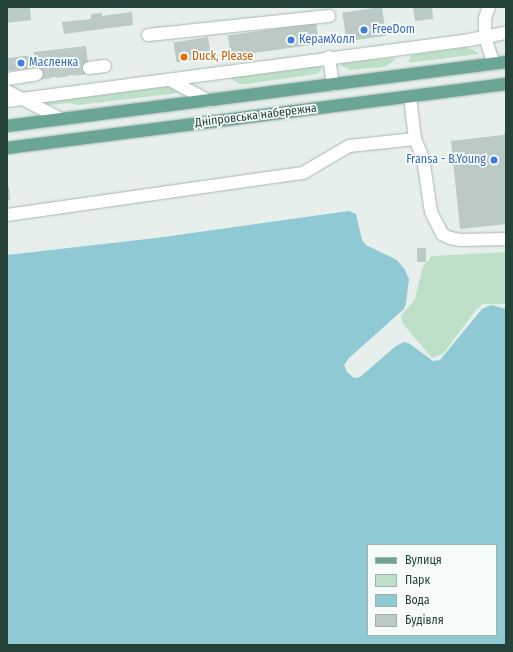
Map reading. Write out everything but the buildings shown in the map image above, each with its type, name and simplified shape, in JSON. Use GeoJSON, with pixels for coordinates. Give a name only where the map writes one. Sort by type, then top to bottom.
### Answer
{"type":"FeatureCollection","features":[{"type":"Feature","properties":{"kind":"main road","name":"Дніпровська набережна"},"geometry":{"type":"LineString","coordinates":[[7,126],[500,63]]}},
{"type":"Feature","properties":{"kind":"main road","name":"Дніпровська набережна"},"geometry":{"type":"LineString","coordinates":[[7,148],[506,84]]}},
{"type":"Feature","properties":{"kind":"street"},"geometry":{"type":"LineString","coordinates":[[489,7],[485,18],[485,37],[500,63]]}},
{"type":"Feature","properties":{"kind":"street"},"geometry":{"type":"LineString","coordinates":[[148,35],[329,16]]}},
{"type":"Feature","properties":{"kind":"street"},"geometry":{"type":"LineString","coordinates":[[7,101],[170,80],[506,33]]}},
{"type":"Feature","properties":{"kind":"street"},"geometry":{"type":"LineString","coordinates":[[329,57],[333,85]]}},
{"type":"Feature","properties":{"kind":"street"},"geometry":{"type":"LineString","coordinates":[[89,68],[105,66]]}},
{"type":"Feature","properties":{"kind":"street"},"geometry":{"type":"LineString","coordinates":[[7,79],[37,74]]}},
{"type":"Feature","properties":{"kind":"street"},"geometry":{"type":"LineString","coordinates":[[170,80],[209,101]]}},
{"type":"Feature","properties":{"kind":"street"},"geometry":{"type":"LineString","coordinates":[[7,91],[61,119]]}},
{"type":"Feature","properties":{"kind":"street"},"geometry":{"type":"LineString","coordinates":[[410,97],[415,139],[422,158],[431,212],[442,234],[450,238],[460,240],[506,239]]}},
{"type":"Feature","properties":{"kind":"street"},"geometry":{"type":"LineString","coordinates":[[7,215],[304,173],[349,146],[415,139]]}},
{"type":"Feature","properties":{"kind":"green space"},"geometry":{"type":"Polygon","coordinates":[[[465,47],[474,50],[479,54],[408,63],[411,55],[465,47]]]}},
{"type":"Feature","properties":{"kind":"green space"},"geometry":{"type":"Polygon","coordinates":[[[396,58],[384,67],[350,70],[341,66],[343,62],[396,58]]]}},
{"type":"Feature","properties":{"kind":"green space"},"geometry":{"type":"Polygon","coordinates":[[[317,66],[321,67],[321,70],[317,74],[247,84],[239,84],[229,77],[317,66]]]}},
{"type":"Feature","properties":{"kind":"green space"},"geometry":{"type":"Polygon","coordinates":[[[170,86],[179,93],[78,105],[69,103],[48,105],[40,101],[170,86]]]}},
{"type":"Feature","properties":{"kind":"green space"},"geometry":{"type":"Polygon","coordinates":[[[506,252],[506,304],[483,304],[475,311],[443,354],[432,358],[403,324],[401,316],[415,299],[423,266],[432,256],[506,252]]]}},
{"type":"Feature","properties":{"kind":"water"},"geometry":{"type":"Polygon","coordinates":[[[349,211],[356,214],[362,240],[366,245],[397,260],[405,270],[409,279],[404,309],[349,358],[344,365],[347,372],[354,378],[360,377],[396,346],[404,342],[410,344],[433,361],[440,360],[482,309],[491,305],[506,309],[506,645],[7,645],[7,255],[156,238],[349,211]]]}},
{"type":"Feature","properties":{"kind":"tunnel"},"geometry":{"type":"LineString","coordinates":[[37,74],[89,68]]}},
{"type":"Feature","properties":{"kind":"place","name":"FreeDom"},"geometry":{"type":"Point","coordinates":[364,30]}},
{"type":"Feature","properties":{"kind":"place","name":"КерамХолл"},"geometry":{"type":"Point","coordinates":[291,40]}},
{"type":"Feature","properties":{"kind":"place","name":"Duck, Please"},"geometry":{"type":"Point","coordinates":[184,57]}},
{"type":"Feature","properties":{"kind":"place","name":"Масленка"},"geometry":{"type":"Point","coordinates":[21,63]}},
{"type":"Feature","properties":{"kind":"place","name":"Fransa - B.Young"},"geometry":{"type":"Point","coordinates":[494,160]}}]}
